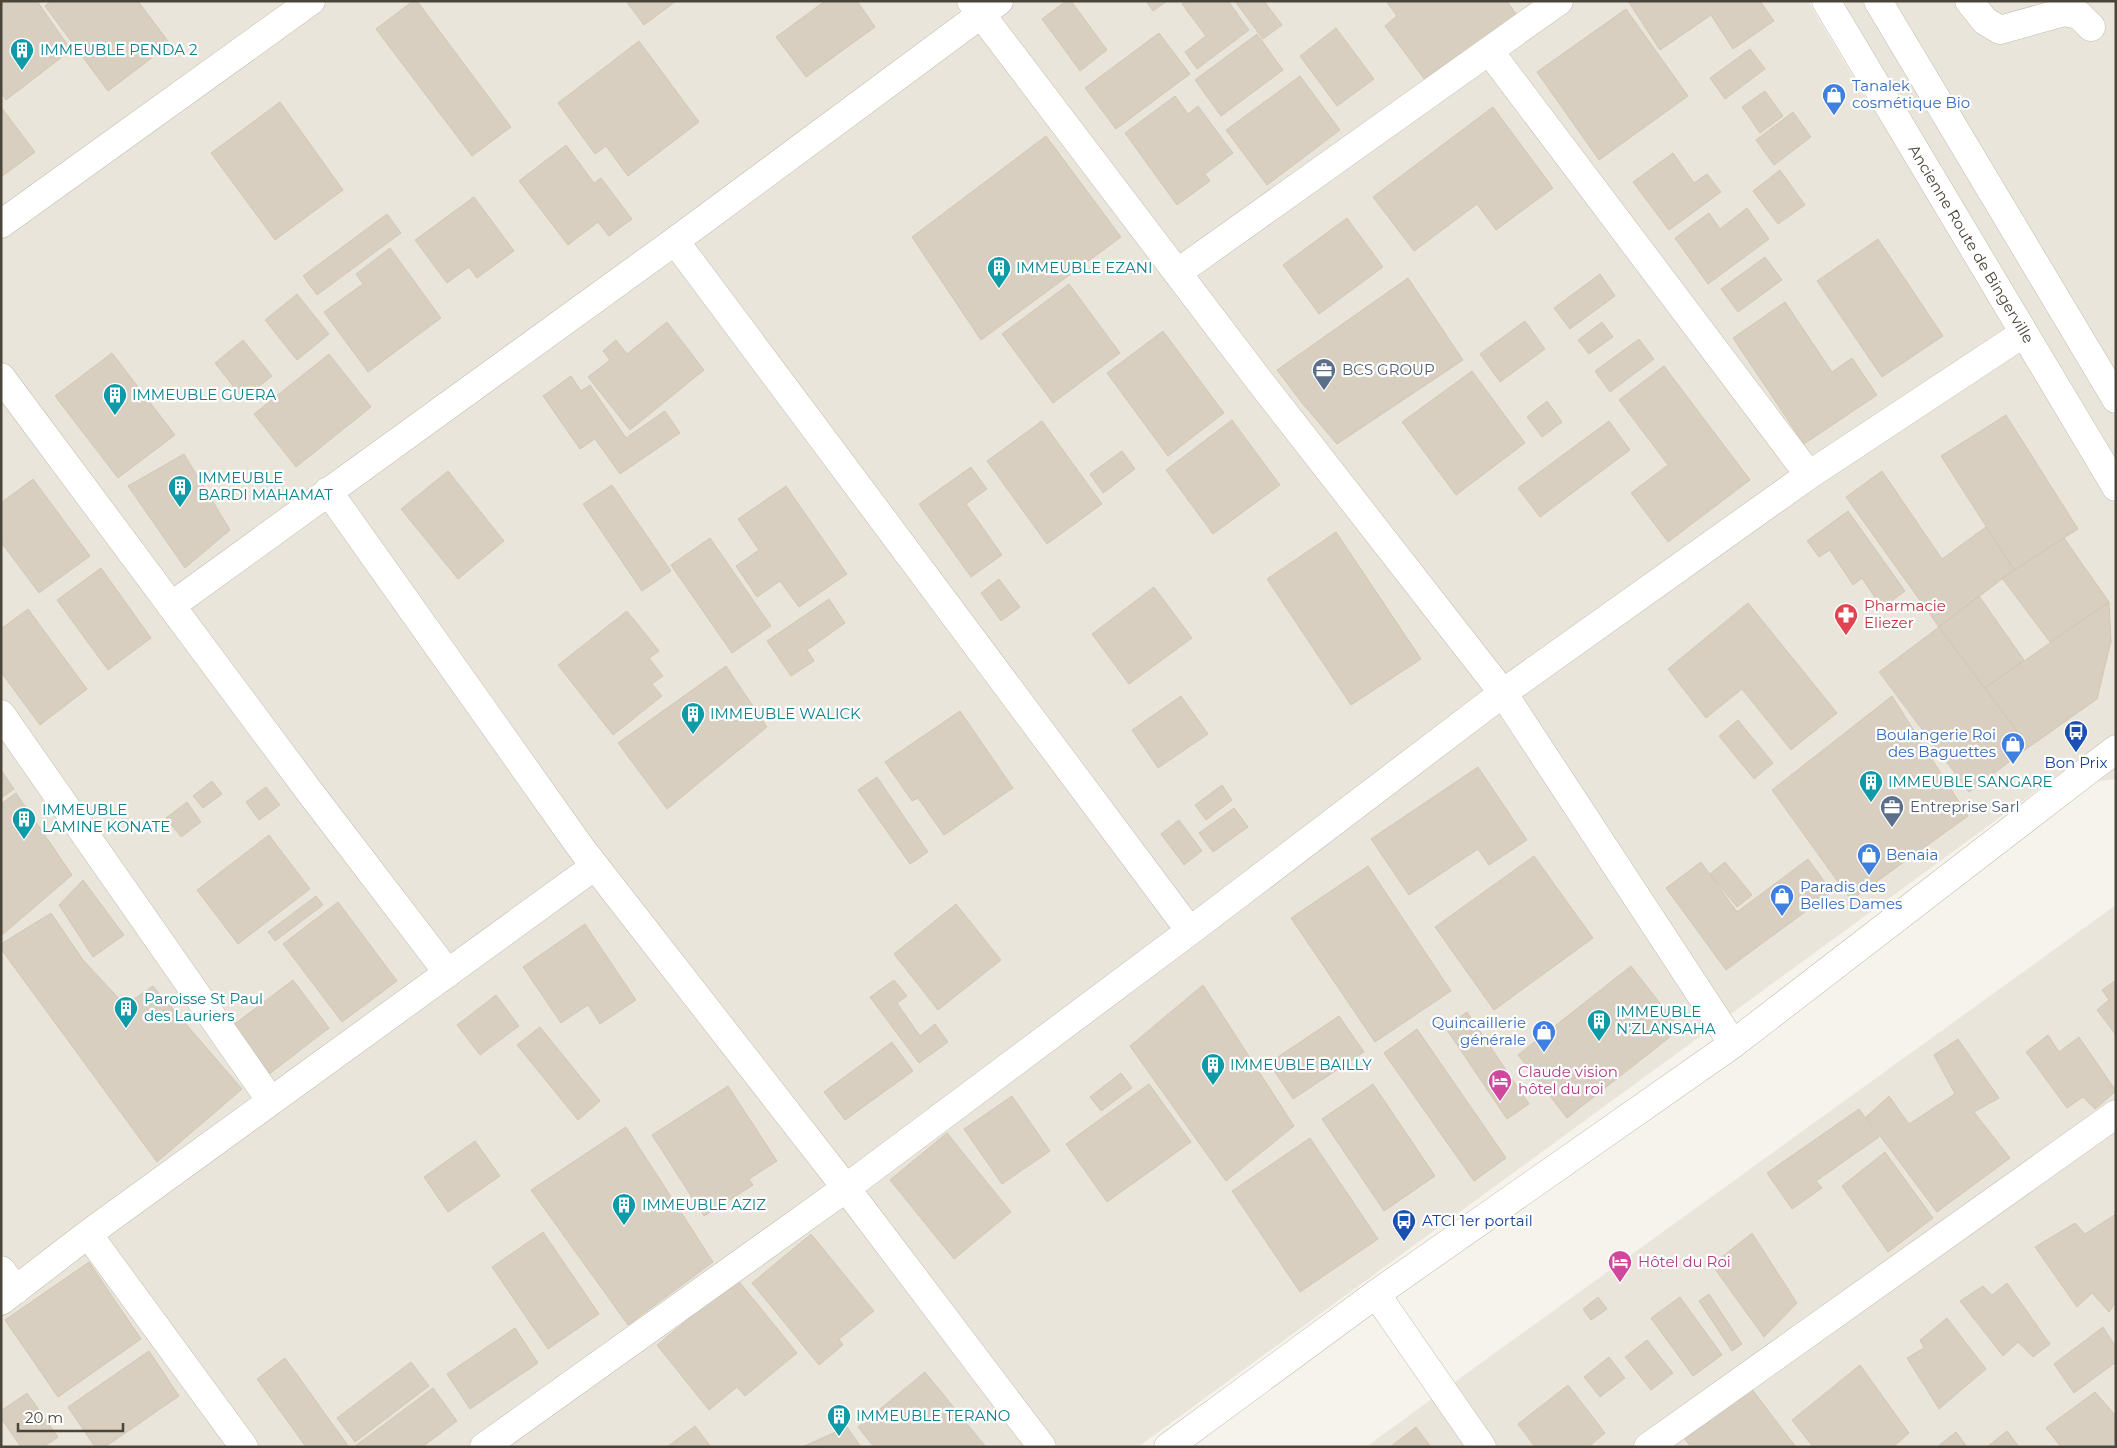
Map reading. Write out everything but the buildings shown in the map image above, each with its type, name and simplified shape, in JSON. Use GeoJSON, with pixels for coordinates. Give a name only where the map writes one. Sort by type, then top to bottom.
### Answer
{"type":"FeatureCollection","features":[{"type":"Feature","properties":{"kind":"street"},"geometry":{"type":"LineString","coordinates":[[1,224],[311,1]]}},
{"type":"Feature","properties":{"kind":"street"},"geometry":{"type":"LineString","coordinates":[[1177,273],[1490,52],[1559,1]]}},
{"type":"Feature","properties":{"kind":"street","name":"Ancienne Route de Bingerville"},"geometry":{"type":"LineString","coordinates":[[1826,1],[2116,487]]}},
{"type":"Feature","properties":{"kind":"street"},"geometry":{"type":"LineString","coordinates":[[1878,1],[2116,399]]}},
{"type":"Feature","properties":{"kind":"street"},"geometry":{"type":"LineString","coordinates":[[1969,1],[1985,21],[2000,30],[2064,12],[2079,15],[2091,27]]}},
{"type":"Feature","properties":{"kind":"street"},"geometry":{"type":"LineString","coordinates":[[171,606],[675,241],[984,5],[1177,273],[1503,693],[1733,1044]]}},
{"type":"Feature","properties":{"kind":"street"},"geometry":{"type":"LineString","coordinates":[[1490,52],[1809,475]]}},
{"type":"Feature","properties":{"kind":"street"},"geometry":{"type":"LineString","coordinates":[[675,241],[1190,930]]}},
{"type":"Feature","properties":{"kind":"street"},"geometry":{"type":"LineString","coordinates":[[484,1447],[846,1188],[1503,693],[1809,475],[2024,333]]}},
{"type":"Feature","properties":{"kind":"street"},"geometry":{"type":"LineString","coordinates":[[1,377],[448,973]]}},
{"type":"Feature","properties":{"kind":"street"},"geometry":{"type":"LineString","coordinates":[[328,491],[595,866],[846,1188],[1042,1447]]}},
{"type":"Feature","properties":{"kind":"street"},"geometry":{"type":"LineString","coordinates":[[1,714],[271,1102]]}},
{"type":"Feature","properties":{"kind":"street"},"geometry":{"type":"LineString","coordinates":[[1168,1447],[1376,1294],[1733,1044],[2116,749]]}},
{"type":"Feature","properties":{"kind":"street"},"geometry":{"type":"LineString","coordinates":[[6,1287],[88,1234],[595,866]]}},
{"type":"Feature","properties":{"kind":"street"},"geometry":{"type":"LineString","coordinates":[[1648,1447],[2110,1125]]}},
{"type":"Feature","properties":{"kind":"street"},"geometry":{"type":"LineString","coordinates":[[88,1234],[244,1447]]}},
{"type":"Feature","properties":{"kind":"street"},"geometry":{"type":"LineString","coordinates":[[1376,1294],[1482,1447]]}},
{"type":"Feature","properties":{"kind":"shaded area"},"geometry":{"type":"Polygon","coordinates":[[[1,1],[1808,1],[1873,110],[1838,1],[2116,1],[2116,779],[2093,782],[2084,756],[1138,1447],[1,1447],[1,1]]]}},
{"type":"Feature","properties":{"kind":"shaded area"},"geometry":{"type":"Polygon","coordinates":[[[2116,905],[2116,1447],[1366,1447],[1470,1371],[2116,905]]]}},
{"type":"Feature","properties":{"kind":"place","name":"IMMEUBLE PENDA 2"},"geometry":{"type":"Point","coordinates":[22,71]}},
{"type":"Feature","properties":{"kind":"place","name":"Tanalek cosmétique Bio"},"geometry":{"type":"Point","coordinates":[1834,116]}},
{"type":"Feature","properties":{"kind":"place","name":"IMMEUBLE EZANI"},"geometry":{"type":"Point","coordinates":[999,289]}},
{"type":"Feature","properties":{"kind":"place","name":"BCS GROUP"},"geometry":{"type":"Point","coordinates":[1324,391]}},
{"type":"Feature","properties":{"kind":"place","name":"IMMEUBLE GUERA"},"geometry":{"type":"Point","coordinates":[115,416]}},
{"type":"Feature","properties":{"kind":"place","name":"IMMEUBLE BARDI MAHAMAT"},"geometry":{"type":"Point","coordinates":[180,508]}},
{"type":"Feature","properties":{"kind":"place","name":"Pharmacie Eliezer"},"geometry":{"type":"Point","coordinates":[1846,636]}},
{"type":"Feature","properties":{"kind":"place","name":"IMMEUBLE WALICK"},"geometry":{"type":"Point","coordinates":[693,735]}},
{"type":"Feature","properties":{"kind":"place","name":"Bon Prix"},"geometry":{"type":"Point","coordinates":[2076,753]}},
{"type":"Feature","properties":{"kind":"place","name":"Boulangerie Roi des Baguettes"},"geometry":{"type":"Point","coordinates":[2013,765]}},
{"type":"Feature","properties":{"kind":"place","name":"IMMEUBLE SANGARE"},"geometry":{"type":"Point","coordinates":[1871,803]}},
{"type":"Feature","properties":{"kind":"place","name":"Entreprise Sarl"},"geometry":{"type":"Point","coordinates":[1892,828]}},
{"type":"Feature","properties":{"kind":"place","name":"IMMEUBLE LAMINE KONATE"},"geometry":{"type":"Point","coordinates":[24,840]}},
{"type":"Feature","properties":{"kind":"place","name":"Benaia"},"geometry":{"type":"Point","coordinates":[1869,876]}},
{"type":"Feature","properties":{"kind":"place","name":"Paradis des Belles Dames"},"geometry":{"type":"Point","coordinates":[1782,917]}},
{"type":"Feature","properties":{"kind":"place","name":"Paroisse St Paul des Lauriers"},"geometry":{"type":"Point","coordinates":[126,1029]}},
{"type":"Feature","properties":{"kind":"place","name":"IMMEUBLE N'ZLANSAHA"},"geometry":{"type":"Point","coordinates":[1599,1042]}},
{"type":"Feature","properties":{"kind":"place","name":"Quincaillerie générale"},"geometry":{"type":"Point","coordinates":[1544,1053]}},
{"type":"Feature","properties":{"kind":"place","name":"IMMEUBLE BAILLY"},"geometry":{"type":"Point","coordinates":[1213,1086]}},
{"type":"Feature","properties":{"kind":"place","name":"Claude vision hôtel du roi"},"geometry":{"type":"Point","coordinates":[1500,1102]}},
{"type":"Feature","properties":{"kind":"place","name":"IMMEUBLE AZIZ"},"geometry":{"type":"Point","coordinates":[624,1226]}},
{"type":"Feature","properties":{"kind":"place","name":"ATCI 1er portail"},"geometry":{"type":"Point","coordinates":[1404,1242]}},
{"type":"Feature","properties":{"kind":"place","name":"Hôtel du Roi"},"geometry":{"type":"Point","coordinates":[1620,1283]}},
{"type":"Feature","properties":{"kind":"place","name":"IMMEUBLE TERANO"},"geometry":{"type":"Point","coordinates":[839,1437]}}]}
